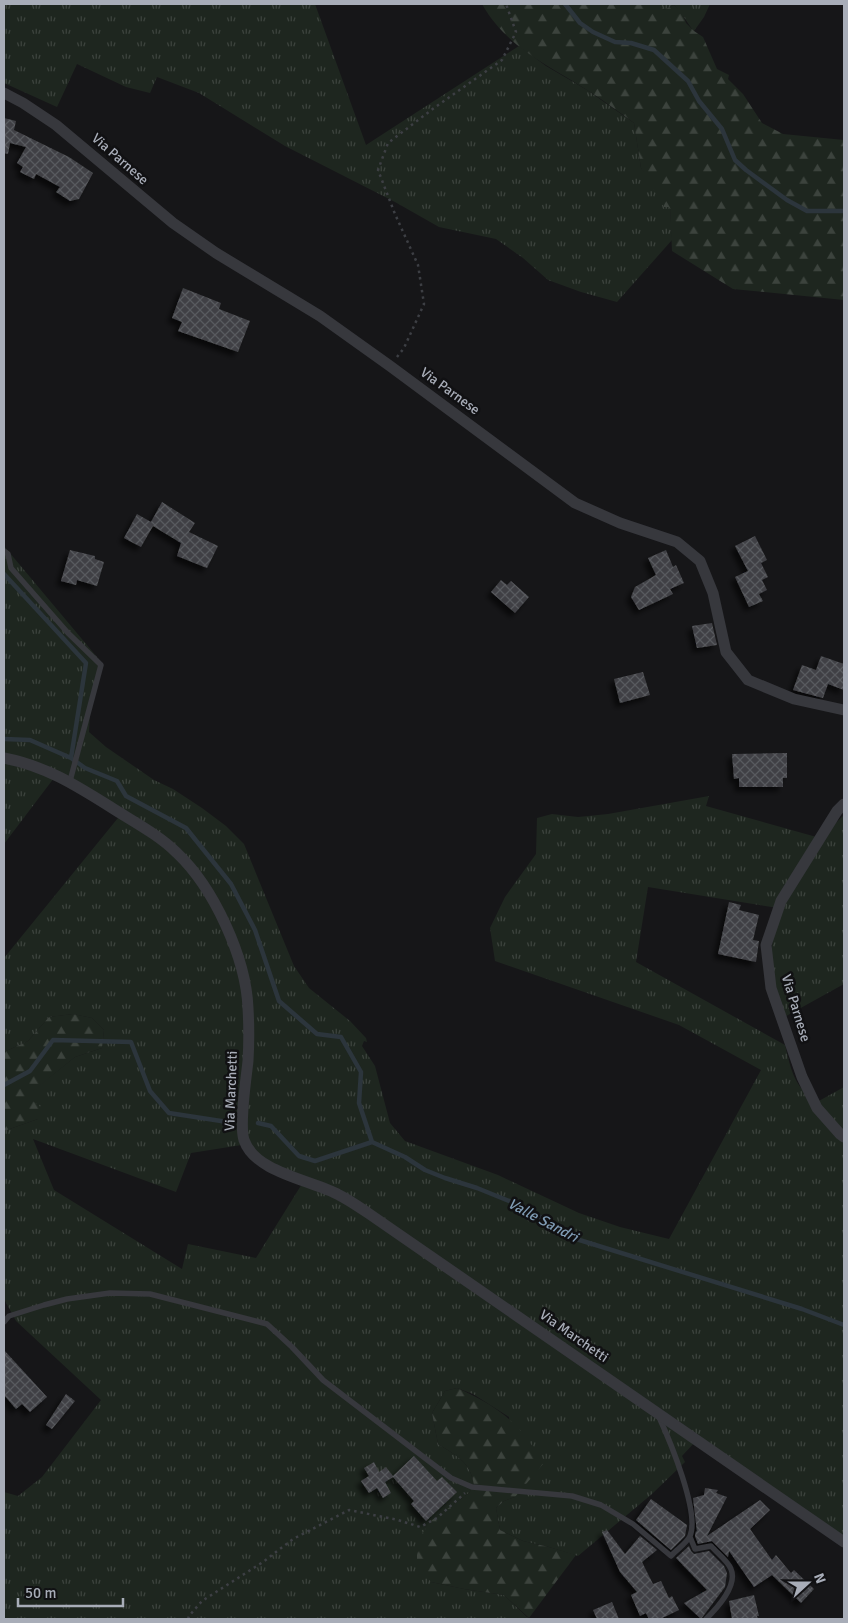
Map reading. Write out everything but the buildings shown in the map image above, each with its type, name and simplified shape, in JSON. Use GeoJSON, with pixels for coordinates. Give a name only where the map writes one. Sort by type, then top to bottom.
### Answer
{"type":"FeatureCollection","features":[{"type":"Feature","properties":{"kind":"street","name":"Via Parnese"},"geometry":{"type":"LineString","coordinates":[[4,93],[56,125],[173,223],[216,253],[320,316],[575,503],[620,523],[677,542],[700,561],[713,593],[726,652],[748,680],[794,699],[844,710]]}},
{"type":"Feature","properties":{"kind":"street","name":"Via Marchetti"},"geometry":{"type":"LineString","coordinates":[[4,758],[18,761],[70,781],[157,836],[193,869],[206,888],[220,913],[237,956],[244,981],[247,998],[248,1059],[243,1119],[244,1140],[254,1156],[268,1166],[339,1194],[361,1208],[844,1542]]}},
{"type":"Feature","properties":{"kind":"street","name":"Via Parnese"},"geometry":{"type":"LineString","coordinates":[[844,804],[837,811],[781,901],[766,945],[771,988],[802,1077],[817,1108],[844,1137]]}},
{"type":"Feature","properties":{"kind":"lane"},"geometry":{"type":"LineString","coordinates":[[4,551],[8,554],[11,568],[68,633],[101,665],[70,781]]}},
{"type":"Feature","properties":{"kind":"lane"},"geometry":{"type":"LineString","coordinates":[[4,1322],[9,1316],[44,1305],[67,1299],[110,1293],[150,1294],[267,1324],[292,1346],[323,1380],[451,1478],[472,1487],[572,1496],[601,1505],[633,1524],[671,1556],[690,1537]]}},
{"type":"Feature","properties":{"kind":"lane"},"geometry":{"type":"LineString","coordinates":[[657,1412],[687,1491],[692,1520],[690,1537],[696,1549],[710,1546],[731,1568],[733,1580],[721,1604],[706,1619]]}},
{"type":"Feature","properties":{"kind":"path"},"geometry":{"type":"LineString","coordinates":[[390,366],[404,348],[424,304],[418,265],[378,170],[388,143],[502,60],[516,32],[506,4]]}},
{"type":"Feature","properties":{"kind":"path"},"geometry":{"type":"LineString","coordinates":[[188,1619],[202,1601],[263,1562],[293,1539],[348,1510],[398,1520],[420,1527],[437,1518],[472,1487]]}},
{"type":"Feature","properties":{"kind":"green space"},"geometry":{"type":"Polygon","coordinates":[[[4,4],[315,4],[366,145],[519,46],[546,66],[587,90],[634,123],[641,168],[670,207],[672,240],[617,302],[548,280],[523,258],[496,239],[439,227],[395,202],[285,146],[199,93],[157,77],[150,93],[126,87],[77,64],[57,107],[4,83],[4,4]]]}},
{"type":"Feature","properties":{"kind":"green space"},"geometry":{"type":"Polygon","coordinates":[[[482,4],[659,4],[664,10],[674,5],[682,12],[686,23],[703,37],[717,69],[729,75],[728,79],[743,94],[762,123],[783,134],[844,140],[844,300],[733,289],[672,251],[670,207],[664,207],[641,168],[634,123],[516,44],[503,32],[482,4]]]}},
{"type":"Feature","properties":{"kind":"green space"},"geometry":{"type":"Polygon","coordinates":[[[659,4],[710,4],[694,31],[674,5],[664,10],[659,4]]]}},
{"type":"Feature","properties":{"kind":"green space"},"geometry":{"type":"Polygon","coordinates":[[[4,546],[102,663],[90,713],[89,732],[106,747],[154,780],[173,789],[202,808],[226,826],[244,844],[294,966],[309,988],[350,1021],[366,1038],[367,1042],[364,1041],[362,1046],[375,1066],[390,1123],[405,1141],[498,1175],[579,1213],[620,1227],[669,1239],[761,1070],[679,1025],[495,961],[490,928],[505,897],[536,854],[537,818],[552,814],[578,817],[608,814],[709,796],[706,806],[820,838],[844,815],[844,984],[779,1020],[767,978],[778,908],[648,887],[636,962],[785,1045],[798,1084],[817,1102],[844,1087],[844,1540],[695,1442],[682,1456],[685,1462],[652,1494],[578,1556],[523,1541],[500,1530],[496,1508],[504,1501],[515,1497],[509,1417],[473,1394],[457,1388],[445,1391],[432,1413],[438,1444],[462,1460],[470,1471],[474,1486],[469,1493],[432,1520],[431,1582],[504,1595],[529,1619],[4,1619],[4,1492],[18,1496],[42,1477],[101,1400],[16,1321],[4,1299],[4,1131],[38,1119],[26,1096],[75,1057],[102,1048],[104,1030],[92,1018],[73,1014],[49,1017],[28,1041],[4,1052],[4,958],[122,813],[57,774],[4,844],[4,546]],[[33,1139],[54,1190],[182,1269],[188,1244],[256,1258],[305,1179],[266,1163],[248,1144],[191,1153],[176,1192],[33,1139]]]}},
{"type":"Feature","properties":{"kind":"green space"},"geometry":{"type":"Polygon","coordinates":[[[73,1014],[92,1018],[104,1030],[102,1048],[75,1057],[27,1096],[43,1109],[38,1119],[4,1131],[4,1052],[28,1041],[49,1017],[73,1014]]]}},
{"type":"Feature","properties":{"kind":"green space"},"geometry":{"type":"Polygon","coordinates":[[[457,1388],[497,1409],[508,1418],[526,1438],[543,1464],[515,1497],[504,1501],[496,1508],[500,1530],[523,1541],[576,1555],[529,1618],[504,1595],[431,1582],[417,1564],[417,1541],[432,1520],[469,1493],[474,1486],[470,1471],[462,1460],[438,1444],[432,1413],[445,1391],[457,1388]]]}},
{"type":"Feature","properties":{"kind":"waterway"},"geometry":{"type":"LineString","coordinates":[[565,4],[580,23],[593,32],[615,42],[631,43],[654,50],[688,81],[699,101],[722,129],[735,160],[746,170],[787,200],[807,211],[844,211]]}},
{"type":"Feature","properties":{"kind":"waterway"},"geometry":{"type":"LineString","coordinates":[[4,574],[86,663],[71,758]]}},
{"type":"Feature","properties":{"kind":"waterway"},"geometry":{"type":"LineString","coordinates":[[4,739],[30,740],[71,758],[85,768],[117,781],[126,796],[186,828],[231,884],[255,930],[279,1001],[317,1034],[341,1037],[361,1072],[359,1103],[372,1142]]}},
{"type":"Feature","properties":{"kind":"waterway","name":"Valle Sandri"},"geometry":{"type":"LineString","coordinates":[[4,1085],[30,1071],[53,1040],[131,1042],[150,1091],[169,1113],[234,1123]]}},
{"type":"Feature","properties":{"kind":"waterway","name":"Valle Sandri"},"geometry":{"type":"LineString","coordinates":[[258,1123],[271,1126],[299,1156],[315,1161],[372,1142],[405,1157],[425,1170],[524,1207],[573,1238],[802,1309],[844,1325]]}}]}
